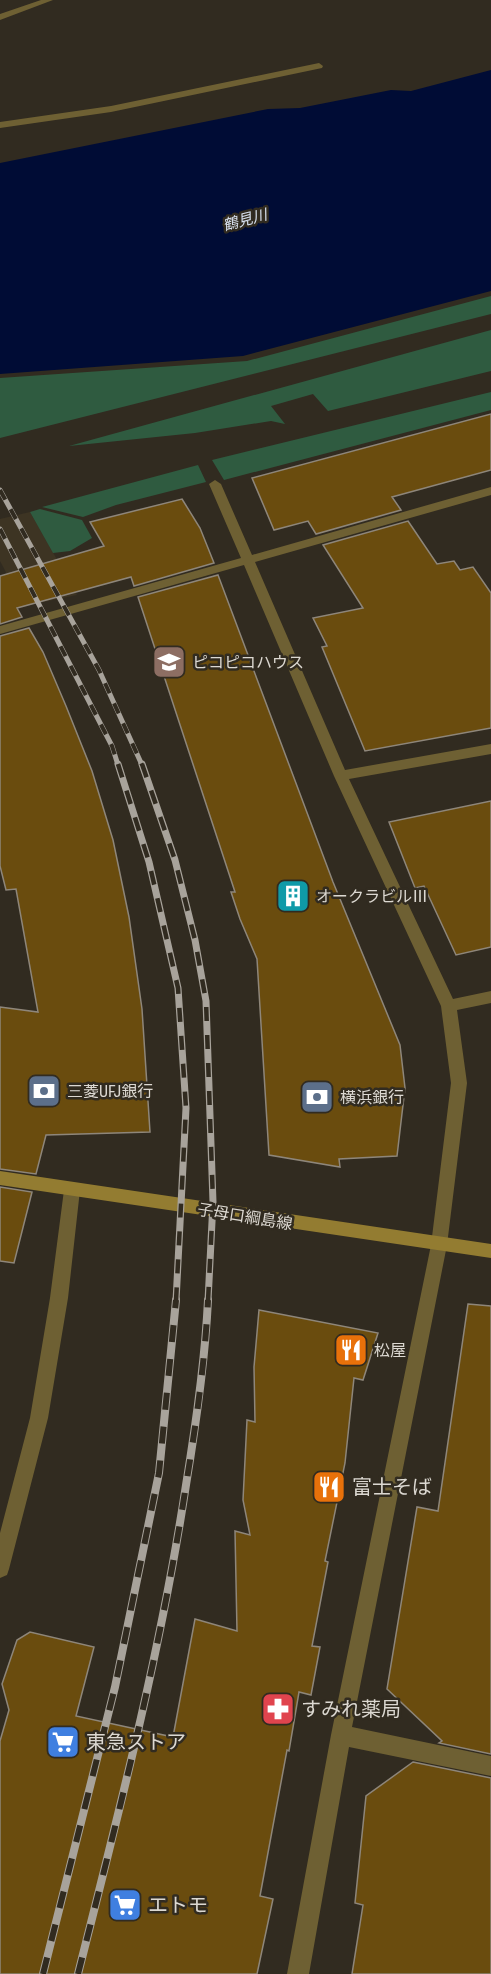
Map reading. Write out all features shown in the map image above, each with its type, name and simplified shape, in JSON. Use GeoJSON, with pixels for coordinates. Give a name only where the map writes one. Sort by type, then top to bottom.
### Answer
{"type":"FeatureCollection","features":[{"type":"Feature","properties":{"kind":"main road","name":"子母口綱島線"},"geometry":{"type":"LineString","coordinates":[[0,1178],[491,1251]]}},
{"type":"Feature","properties":{"kind":"street"},"geometry":{"type":"LineString","coordinates":[[0,17],[49,0]]}},
{"type":"Feature","properties":{"kind":"street"},"geometry":{"type":"LineString","coordinates":[[0,125],[111,109],[319,66]]}},
{"type":"Feature","properties":{"kind":"street"},"geometry":{"type":"LineString","coordinates":[[215,484],[341,776],[449,1006],[459,1083],[439,1245],[341,1735],[298,1974]]}},
{"type":"Feature","properties":{"kind":"street"},"geometry":{"type":"LineString","coordinates":[[0,630],[491,491]]}},
{"type":"Feature","properties":{"kind":"street"},"geometry":{"type":"LineString","coordinates":[[341,776],[491,749]]}},
{"type":"Feature","properties":{"kind":"street"},"geometry":{"type":"LineString","coordinates":[[449,1006],[491,997]]}},
{"type":"Feature","properties":{"kind":"street"},"geometry":{"type":"LineString","coordinates":[[0,1569],[39,1418],[59,1298],[72,1190]]}},
{"type":"Feature","properties":{"kind":"street"},"geometry":{"type":"LineString","coordinates":[[341,1735],[491,1766]]}},
{"type":"Feature","properties":{"kind":"shaded area"},"geometry":{"type":"Polygon","coordinates":[[[30,512],[77,595],[24,606],[0,561],[0,519],[30,512]]]}},
{"type":"Feature","properties":{"kind":"green space"},"geometry":{"type":"Polygon","coordinates":[[[491,296],[491,314],[0,438],[0,378],[247,361],[491,296]]]}},
{"type":"Feature","properties":{"kind":"green space"},"geometry":{"type":"Polygon","coordinates":[[[491,330],[491,371],[328,411],[313,394],[271,406],[285,424],[271,421],[195,433],[69,446],[491,330]]]}},
{"type":"Feature","properties":{"kind":"green space"},"geometry":{"type":"Polygon","coordinates":[[[491,392],[491,410],[224,480],[212,460],[491,392]]]}},
{"type":"Feature","properties":{"kind":"green space"},"geometry":{"type":"Polygon","coordinates":[[[198,465],[206,482],[116,505],[83,517],[42,507],[198,465]]]}},
{"type":"Feature","properties":{"kind":"green space"},"geometry":{"type":"Polygon","coordinates":[[[40,509],[82,520],[92,538],[70,551],[53,553],[30,512],[40,509]]]}},
{"type":"Feature","properties":{"kind":"water","name":"鶴見川"},"geometry":{"type":"Polygon","coordinates":[[[491,70],[491,291],[243,356],[0,374],[0,163],[268,109],[300,108],[391,90],[411,91],[491,70]]]}},
{"type":"Feature","properties":{"kind":"building"},"geometry":{"type":"Polygon","coordinates":[[[491,414],[491,470],[392,497],[401,510],[316,534],[308,521],[274,530],[252,478],[491,414]]]}},
{"type":"Feature","properties":{"kind":"building"},"geometry":{"type":"Polygon","coordinates":[[[182,499],[200,528],[214,563],[134,586],[131,577],[17,608],[22,617],[0,624],[0,576],[104,546],[90,522],[182,499]]]}},
{"type":"Feature","properties":{"kind":"building"},"geometry":{"type":"Polygon","coordinates":[[[408,521],[437,564],[454,561],[460,570],[473,567],[491,593],[491,728],[365,751],[322,647],[327,646],[313,618],[363,608],[323,545],[408,521]]]}},
{"type":"Feature","properties":{"kind":"building"},"geometry":{"type":"Polygon","coordinates":[[[218,575],[333,882],[400,1045],[405,1088],[397,1156],[339,1159],[340,1167],[269,1155],[257,959],[231,892],[235,892],[138,597],[218,575]]]}},
{"type":"Feature","properties":{"kind":"building"},"geometry":{"type":"Polygon","coordinates":[[[29,628],[43,652],[92,771],[113,840],[129,917],[142,1009],[150,1132],[46,1135],[36,1174],[0,1169],[0,1007],[38,1012],[16,889],[6,890],[0,866],[0,636],[29,628]]]}},
{"type":"Feature","properties":{"kind":"building"},"geometry":{"type":"Polygon","coordinates":[[[491,801],[491,947],[456,955],[424,886],[415,888],[389,822],[491,801]]]}},
{"type":"Feature","properties":{"kind":"building"},"geometry":{"type":"Polygon","coordinates":[[[0,1187],[32,1192],[14,1263],[0,1261],[0,1187]]]}},
{"type":"Feature","properties":{"kind":"building"},"geometry":{"type":"Polygon","coordinates":[[[468,1304],[491,1306],[491,1754],[439,1743],[442,1741],[387,1689],[417,1507],[438,1511],[468,1304]]]}},
{"type":"Feature","properties":{"kind":"building"},"geometry":{"type":"Polygon","coordinates":[[[259,1310],[378,1333],[363,1380],[354,1378],[345,1463],[325,1561],[328,1562],[312,1646],[320,1647],[311,1695],[299,1692],[289,1751],[287,1750],[260,1896],[273,1899],[257,1974],[0,1974],[0,1741],[9,1710],[2,1684],[17,1640],[30,1632],[94,1647],[76,1716],[173,1737],[195,1619],[237,1631],[235,1531],[250,1535],[243,1500],[247,1420],[255,1422],[254,1367],[259,1310]]]}},
{"type":"Feature","properties":{"kind":"building"},"geometry":{"type":"Polygon","coordinates":[[[413,1762],[491,1778],[491,1974],[352,1974],[363,1905],[355,1903],[366,1796],[413,1762]]]}},
{"type":"Feature","properties":{"kind":"railway"},"geometry":{"type":"LineString","coordinates":[[0,490],[99,670],[142,765]]}},
{"type":"Feature","properties":{"kind":"railway"},"geometry":{"type":"LineString","coordinates":[[0,529],[112,746],[118,765]]}},
{"type":"Feature","properties":{"kind":"railway"},"geometry":{"type":"LineString","coordinates":[[118,764],[149,862],[178,988],[186,1108],[176,1301]]}},
{"type":"Feature","properties":{"kind":"railway"},"geometry":{"type":"LineString","coordinates":[[142,764],[175,860],[195,940],[206,1001],[213,1202],[208,1301]]}},
{"type":"Feature","properties":{"kind":"railway"},"geometry":{"type":"LineString","coordinates":[[43,1974],[115,1687],[159,1473],[176,1300]]}},
{"type":"Feature","properties":{"kind":"railway"},"geometry":{"type":"LineString","coordinates":[[78,1974],[138,1731],[176,1547],[197,1416],[208,1300]]}},
{"type":"Feature","properties":{"kind":"place","name":"ピコピコハウス"},"geometry":{"type":"Point","coordinates":[169,662]}},
{"type":"Feature","properties":{"kind":"place","name":"オークラビルⅢ"},"geometry":{"type":"Point","coordinates":[293,896]}},
{"type":"Feature","properties":{"kind":"place","name":"三菱UFJ銀行"},"geometry":{"type":"Point","coordinates":[44,1091]}},
{"type":"Feature","properties":{"kind":"place","name":"横浜銀行"},"geometry":{"type":"Point","coordinates":[317,1097]}},
{"type":"Feature","properties":{"kind":"place","name":"松屋"},"geometry":{"type":"Point","coordinates":[351,1350]}},
{"type":"Feature","properties":{"kind":"place","name":"富士そば"},"geometry":{"type":"Point","coordinates":[329,1487]}},
{"type":"Feature","properties":{"kind":"place","name":"すみれ薬局"},"geometry":{"type":"Point","coordinates":[278,1709]}},
{"type":"Feature","properties":{"kind":"place","name":"東急ストア"},"geometry":{"type":"Point","coordinates":[63,1742]}},
{"type":"Feature","properties":{"kind":"place","name":"エトモ"},"geometry":{"type":"Point","coordinates":[125,1905]}}]}
